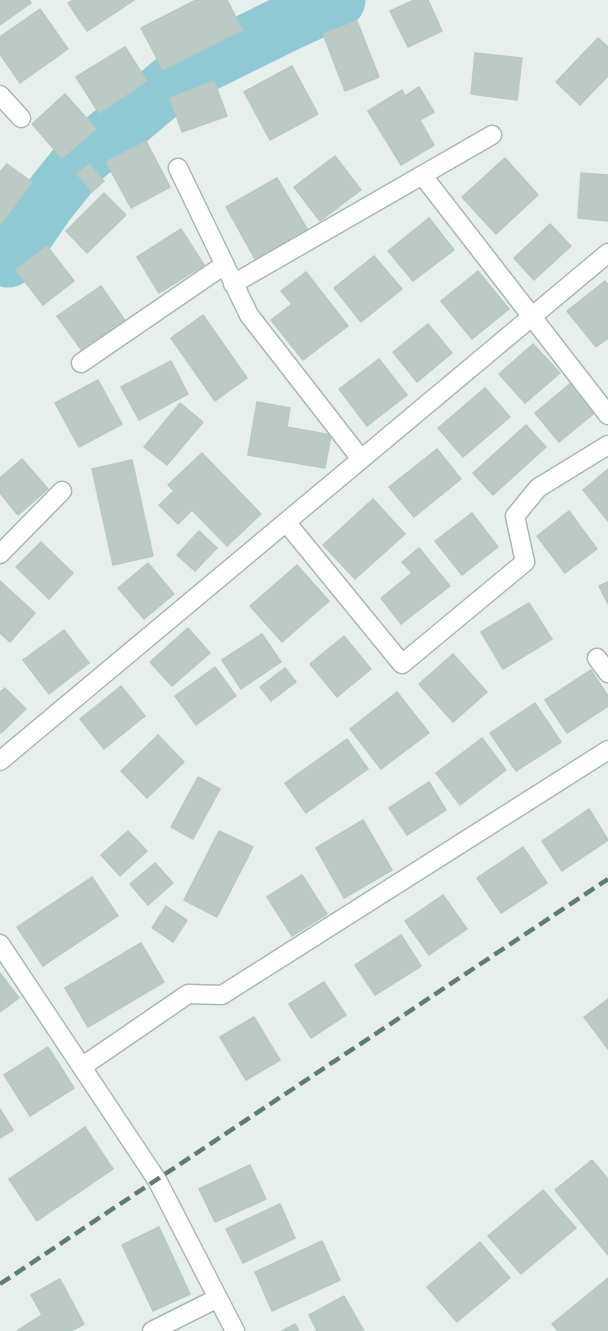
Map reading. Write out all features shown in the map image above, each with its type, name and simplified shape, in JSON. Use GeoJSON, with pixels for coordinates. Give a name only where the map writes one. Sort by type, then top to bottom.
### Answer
{"type":"FeatureCollection","features":[{"type":"Feature","properties":{"kind":"street"},"geometry":{"type":"LineString","coordinates":[[0,95],[21,118]]}},
{"type":"Feature","properties":{"kind":"street"},"geometry":{"type":"LineString","coordinates":[[233,284],[492,135]]}},
{"type":"Feature","properties":{"kind":"street"},"geometry":{"type":"LineString","coordinates":[[178,168],[249,315],[361,459]]}},
{"type":"Feature","properties":{"kind":"street"},"geometry":{"type":"LineString","coordinates":[[423,176],[608,415]]}},
{"type":"Feature","properties":{"kind":"street"},"geometry":{"type":"LineString","coordinates":[[0,761],[608,253]]}},
{"type":"Feature","properties":{"kind":"street"},"geometry":{"type":"LineString","coordinates":[[81,363],[224,265]]}},
{"type":"Feature","properties":{"kind":"street"},"geometry":{"type":"LineString","coordinates":[[286,522],[402,664],[525,562],[515,516],[538,488],[608,445]]}},
{"type":"Feature","properties":{"kind":"street"},"geometry":{"type":"LineString","coordinates":[[0,554],[62,491]]}},
{"type":"Feature","properties":{"kind":"street"},"geometry":{"type":"LineString","coordinates":[[83,1066],[188,994],[222,994],[608,750]]}},
{"type":"Feature","properties":{"kind":"street"},"geometry":{"type":"LineString","coordinates":[[0,944],[157,1180],[235,1331]]}},
{"type":"Feature","properties":{"kind":"street"},"geometry":{"type":"LineString","coordinates":[[152,1331],[218,1298]]}},
{"type":"Feature","properties":{"kind":"building"},"geometry":{"type":"Polygon","coordinates":[[[0,0],[29,0],[31,3],[0,25],[0,0]]]}},
{"type":"Feature","properties":{"kind":"building"},"geometry":{"type":"Polygon","coordinates":[[[73,0],[134,0],[87,31],[68,3],[73,0]]]}},
{"type":"Feature","properties":{"kind":"building"},"geometry":{"type":"Polygon","coordinates":[[[196,0],[227,0],[242,30],[163,70],[141,28],[196,0]]]}},
{"type":"Feature","properties":{"kind":"building"},"geometry":{"type":"Polygon","coordinates":[[[414,0],[428,0],[442,31],[408,47],[390,11],[414,0]]]}},
{"type":"Feature","properties":{"kind":"building"},"geometry":{"type":"Polygon","coordinates":[[[40,9],[68,49],[20,83],[0,54],[0,37],[40,9]]]}},
{"type":"Feature","properties":{"kind":"building"},"geometry":{"type":"Polygon","coordinates":[[[357,21],[379,77],[345,91],[323,34],[357,21]]]}},
{"type":"Feature","properties":{"kind":"building"},"geometry":{"type":"Polygon","coordinates":[[[598,38],[608,47],[608,76],[580,105],[556,82],[598,38]]]}},
{"type":"Feature","properties":{"kind":"building"},"geometry":{"type":"Polygon","coordinates":[[[125,47],[147,81],[99,113],[76,77],[125,47]]]}},
{"type":"Feature","properties":{"kind":"building"},"geometry":{"type":"Polygon","coordinates":[[[475,53],[522,58],[517,100],[471,94],[475,53]]]}},
{"type":"Feature","properties":{"kind":"building"},"geometry":{"type":"Polygon","coordinates":[[[292,66],[318,114],[270,140],[244,92],[292,66]]]}},
{"type":"Feature","properties":{"kind":"building"},"geometry":{"type":"Polygon","coordinates":[[[214,81],[227,116],[182,132],[170,98],[214,81]]]}},
{"type":"Feature","properties":{"kind":"building"},"geometry":{"type":"Polygon","coordinates":[[[419,87],[434,112],[420,120],[434,145],[401,165],[368,111],[402,90],[405,96],[419,87]]]}},
{"type":"Feature","properties":{"kind":"building"},"geometry":{"type":"Polygon","coordinates":[[[65,94],[96,129],[62,158],[32,124],[65,94]]]}},
{"type":"Feature","properties":{"kind":"building"},"geometry":{"type":"Polygon","coordinates":[[[146,141],[170,187],[131,208],[106,162],[146,141]]]}},
{"type":"Feature","properties":{"kind":"building"},"geometry":{"type":"Polygon","coordinates":[[[335,156],[361,190],[320,221],[294,187],[335,156]]]}},
{"type":"Feature","properties":{"kind":"building"},"geometry":{"type":"Polygon","coordinates":[[[505,158],[538,195],[496,234],[462,197],[505,158]]]}},
{"type":"Feature","properties":{"kind":"building"},"geometry":{"type":"Polygon","coordinates":[[[7,164],[32,182],[0,225],[0,172],[7,164]]]}},
{"type":"Feature","properties":{"kind":"building"},"geometry":{"type":"Polygon","coordinates":[[[89,164],[104,181],[92,192],[77,174],[89,164]]]}},
{"type":"Feature","properties":{"kind":"building"},"geometry":{"type":"Polygon","coordinates":[[[581,173],[608,175],[608,221],[578,218],[581,173]]]}},
{"type":"Feature","properties":{"kind":"building"},"geometry":{"type":"Polygon","coordinates":[[[277,178],[307,229],[255,259],[226,207],[277,178]]]}},
{"type":"Feature","properties":{"kind":"building"},"geometry":{"type":"Polygon","coordinates":[[[104,193],[126,215],[87,253],[66,231],[104,193]]]}},
{"type":"Feature","properties":{"kind":"building"},"geometry":{"type":"Polygon","coordinates":[[[429,218],[454,250],[413,281],[388,251],[429,218]]]}},
{"type":"Feature","properties":{"kind":"building"},"geometry":{"type":"Polygon","coordinates":[[[550,224],[571,246],[534,280],[514,258],[550,224]]]}},
{"type":"Feature","properties":{"kind":"building"},"geometry":{"type":"Polygon","coordinates":[[[181,229],[204,265],[159,293],[137,257],[181,229]]]}},
{"type":"Feature","properties":{"kind":"building"},"geometry":{"type":"Polygon","coordinates":[[[47,246],[74,281],[43,305],[16,270],[47,246]]]}},
{"type":"Feature","properties":{"kind":"building"},"geometry":{"type":"Polygon","coordinates":[[[374,256],[402,289],[361,322],[334,288],[374,256]]]}},
{"type":"Feature","properties":{"kind":"building"},"geometry":{"type":"Polygon","coordinates":[[[478,271],[509,309],[472,339],[441,301],[478,271]]]}},
{"type":"Feature","properties":{"kind":"building"},"geometry":{"type":"Polygon","coordinates":[[[306,272],[348,326],[303,360],[271,320],[292,304],[281,291],[306,272]]]}},
{"type":"Feature","properties":{"kind":"building"},"geometry":{"type":"Polygon","coordinates":[[[605,281],[608,285],[608,338],[596,347],[567,311],[605,281]]]}},
{"type":"Feature","properties":{"kind":"building"},"geometry":{"type":"Polygon","coordinates":[[[101,286],[126,322],[83,352],[57,316],[101,286]]]}},
{"type":"Feature","properties":{"kind":"building"},"geometry":{"type":"Polygon","coordinates":[[[203,315],[247,378],[215,401],[171,338],[203,315]]]}},
{"type":"Feature","properties":{"kind":"building"},"geometry":{"type":"Polygon","coordinates":[[[428,324],[452,353],[417,382],[393,352],[428,324]]]}},
{"type":"Feature","properties":{"kind":"building"},"geometry":{"type":"Polygon","coordinates":[[[533,344],[560,373],[525,403],[499,374],[533,344]]]}},
{"type":"Feature","properties":{"kind":"building"},"geometry":{"type":"Polygon","coordinates":[[[379,359],[407,395],[367,426],[339,389],[379,359]]]}},
{"type":"Feature","properties":{"kind":"building"},"geometry":{"type":"Polygon","coordinates":[[[171,361],[188,394],[139,420],[121,387],[171,361]]]}},
{"type":"Feature","properties":{"kind":"building"},"geometry":{"type":"Polygon","coordinates":[[[98,380],[122,424],[79,447],[55,403],[98,380]]]}},
{"type":"Feature","properties":{"kind":"building"},"geometry":{"type":"Polygon","coordinates":[[[572,382],[597,411],[559,442],[535,413],[572,382]]]}},
{"type":"Feature","properties":{"kind":"building"},"geometry":{"type":"Polygon","coordinates":[[[485,388],[510,417],[463,457],[438,428],[485,388]]]}},
{"type":"Feature","properties":{"kind":"building"},"geometry":{"type":"Polygon","coordinates":[[[257,402],[290,408],[287,427],[331,435],[325,468],[248,455],[257,402]]]}},
{"type":"Feature","properties":{"kind":"building"},"geometry":{"type":"Polygon","coordinates":[[[180,403],[203,422],[167,465],[144,447],[180,403]]]}},
{"type":"Feature","properties":{"kind":"building"},"geometry":{"type":"Polygon","coordinates":[[[526,425],[546,447],[493,495],[473,473],[526,425]]]}},
{"type":"Feature","properties":{"kind":"building"},"geometry":{"type":"Polygon","coordinates":[[[437,449],[461,479],[414,517],[389,487],[437,449]]]}},
{"type":"Feature","properties":{"kind":"building"},"geometry":{"type":"Polygon","coordinates":[[[202,453],[261,514],[227,546],[192,510],[178,524],[159,505],[174,491],[168,485],[202,453]]]}},
{"type":"Feature","properties":{"kind":"building"},"geometry":{"type":"Polygon","coordinates":[[[22,459],[48,489],[18,515],[0,493],[0,478],[22,459]]]}},
{"type":"Feature","properties":{"kind":"building"},"geometry":{"type":"Polygon","coordinates":[[[132,460],[153,556],[113,565],[92,469],[132,460]]]}},
{"type":"Feature","properties":{"kind":"building"},"geometry":{"type":"Polygon","coordinates":[[[608,469],[608,521],[583,490],[608,469]]]}},
{"type":"Feature","properties":{"kind":"building"},"geometry":{"type":"Polygon","coordinates":[[[373,499],[405,534],[355,579],[323,545],[373,499]]]}},
{"type":"Feature","properties":{"kind":"building"},"geometry":{"type":"Polygon","coordinates":[[[569,511],[597,549],[565,573],[537,536],[569,511]]]}},
{"type":"Feature","properties":{"kind":"building"},"geometry":{"type":"Polygon","coordinates":[[[472,513],[498,547],[462,575],[435,541],[472,513]]]}},
{"type":"Feature","properties":{"kind":"building"},"geometry":{"type":"Polygon","coordinates":[[[199,531],[217,548],[195,571],[177,555],[199,531]]]}},
{"type":"Feature","properties":{"kind":"building"},"geometry":{"type":"Polygon","coordinates":[[[41,542],[73,573],[49,599],[16,567],[41,542]]]}},
{"type":"Feature","properties":{"kind":"building"},"geometry":{"type":"Polygon","coordinates":[[[419,548],[450,586],[401,624],[381,598],[412,573],[402,562],[419,548]]]}},
{"type":"Feature","properties":{"kind":"building"},"geometry":{"type":"Polygon","coordinates":[[[148,563],[174,594],[144,619],[118,588],[148,563]]]}},
{"type":"Feature","properties":{"kind":"building"},"geometry":{"type":"Polygon","coordinates":[[[297,565],[329,601],[282,642],[250,606],[297,565]]]}},
{"type":"Feature","properties":{"kind":"building"},"geometry":{"type":"Polygon","coordinates":[[[0,581],[35,613],[10,642],[0,633],[0,581]]]}},
{"type":"Feature","properties":{"kind":"building"},"geometry":{"type":"Polygon","coordinates":[[[608,582],[608,604],[599,586],[608,582]]]}},
{"type":"Feature","properties":{"kind":"building"},"geometry":{"type":"Polygon","coordinates":[[[529,603],[552,639],[503,669],[481,632],[529,603]]]}},
{"type":"Feature","properties":{"kind":"building"},"geometry":{"type":"Polygon","coordinates":[[[188,628],[210,653],[172,686],[150,662],[188,628]]]}},
{"type":"Feature","properties":{"kind":"building"},"geometry":{"type":"Polygon","coordinates":[[[64,630],[89,663],[49,694],[23,660],[64,630]]]}},
{"type":"Feature","properties":{"kind":"building"},"geometry":{"type":"Polygon","coordinates":[[[262,634],[281,662],[241,689],[222,660],[262,634]]]}},
{"type":"Feature","properties":{"kind":"building"},"geometry":{"type":"Polygon","coordinates":[[[344,636],[371,669],[337,697],[310,664],[344,636]]]}},
{"type":"Feature","properties":{"kind":"building"},"geometry":{"type":"Polygon","coordinates":[[[453,654],[487,692],[453,722],[419,684],[453,654]]]}},
{"type":"Feature","properties":{"kind":"building"},"geometry":{"type":"Polygon","coordinates":[[[215,667],[236,696],[196,725],[175,696],[215,667]]]}},
{"type":"Feature","properties":{"kind":"building"},"geometry":{"type":"Polygon","coordinates":[[[285,668],[296,682],[271,701],[260,687],[285,668]]]}},
{"type":"Feature","properties":{"kind":"building"},"geometry":{"type":"Polygon","coordinates":[[[591,670],[608,696],[608,706],[567,733],[545,700],[591,670]]]}},
{"type":"Feature","properties":{"kind":"building"},"geometry":{"type":"Polygon","coordinates":[[[121,686],[145,716],[104,749],[80,719],[121,686]]]}},
{"type":"Feature","properties":{"kind":"building"},"geometry":{"type":"Polygon","coordinates":[[[5,688],[26,709],[1,733],[0,692],[5,688]]]}},
{"type":"Feature","properties":{"kind":"building"},"geometry":{"type":"Polygon","coordinates":[[[397,692],[429,733],[381,769],[350,729],[397,692]]]}},
{"type":"Feature","properties":{"kind":"building"},"geometry":{"type":"Polygon","coordinates":[[[535,703],[561,742],[516,771],[490,733],[535,703]]]}},
{"type":"Feature","properties":{"kind":"building"},"geometry":{"type":"Polygon","coordinates":[[[158,735],[184,762],[147,798],[121,771],[158,735]]]}},
{"type":"Feature","properties":{"kind":"building"},"geometry":{"type":"Polygon","coordinates":[[[482,738],[506,770],[460,805],[436,773],[482,738]]]}},
{"type":"Feature","properties":{"kind":"building"},"geometry":{"type":"Polygon","coordinates":[[[347,739],[368,769],[306,813],[285,783],[347,739]]]}},
{"type":"Feature","properties":{"kind":"building"},"geometry":{"type":"Polygon","coordinates":[[[198,777],[220,789],[193,839],[171,827],[198,777]]]}},
{"type":"Feature","properties":{"kind":"building"},"geometry":{"type":"Polygon","coordinates":[[[429,782],[446,810],[407,835],[389,808],[429,782]]]}},
{"type":"Feature","properties":{"kind":"building"},"geometry":{"type":"Polygon","coordinates":[[[589,809],[608,840],[562,871],[542,841],[589,809]]]}},
{"type":"Feature","properties":{"kind":"building"},"geometry":{"type":"Polygon","coordinates":[[[363,820],[392,870],[344,898],[316,848],[363,820]]]}},
{"type":"Feature","properties":{"kind":"building"},"geometry":{"type":"Polygon","coordinates":[[[128,831],[147,851],[120,876],[101,855],[128,831]]]}},
{"type":"Feature","properties":{"kind":"building"},"geometry":{"type":"Polygon","coordinates":[[[219,831],[253,847],[217,917],[184,900],[219,831]]]}},
{"type":"Feature","properties":{"kind":"building"},"geometry":{"type":"Polygon","coordinates":[[[523,847],[547,883],[501,913],[477,878],[523,847]]]}},
{"type":"Feature","properties":{"kind":"building"},"geometry":{"type":"Polygon","coordinates":[[[155,863],[173,883],[148,905],[130,884],[155,863]]]}},
{"type":"Feature","properties":{"kind":"building"},"geometry":{"type":"Polygon","coordinates":[[[302,875],[327,914],[292,936],[267,897],[302,875]]]}},
{"type":"Feature","properties":{"kind":"building"},"geometry":{"type":"Polygon","coordinates":[[[92,877],[118,916],[43,966],[17,927],[92,877]]]}},
{"type":"Feature","properties":{"kind":"building"},"geometry":{"type":"Polygon","coordinates":[[[443,895],[467,929],[429,955],[405,921],[443,895]]]}},
{"type":"Feature","properties":{"kind":"building"},"geometry":{"type":"Polygon","coordinates":[[[166,906],[187,920],[173,942],[152,928],[166,906]]]}},
{"type":"Feature","properties":{"kind":"building"},"geometry":{"type":"Polygon","coordinates":[[[401,935],[421,966],[375,995],[355,965],[401,935]]]}},
{"type":"Feature","properties":{"kind":"building"},"geometry":{"type":"Polygon","coordinates":[[[141,943],[164,982],[88,1027],[65,988],[141,943]]]}},
{"type":"Feature","properties":{"kind":"building"},"geometry":{"type":"Polygon","coordinates":[[[0,973],[19,998],[0,1012],[0,973]]]}},
{"type":"Feature","properties":{"kind":"building"},"geometry":{"type":"Polygon","coordinates":[[[324,982],[346,1015],[311,1038],[289,1004],[324,982]]]}},
{"type":"Feature","properties":{"kind":"building"},"geometry":{"type":"Polygon","coordinates":[[[608,999],[608,1049],[584,1017],[608,999]]]}},
{"type":"Feature","properties":{"kind":"building"},"geometry":{"type":"Polygon","coordinates":[[[254,1017],[280,1060],[246,1080],[220,1037],[254,1017]]]}},
{"type":"Feature","properties":{"kind":"building"},"geometry":{"type":"Polygon","coordinates":[[[48,1047],[74,1088],[30,1116],[4,1075],[48,1047]]]}},
{"type":"Feature","properties":{"kind":"building"},"geometry":{"type":"Polygon","coordinates":[[[0,1109],[13,1130],[0,1138],[0,1109]]]}},
{"type":"Feature","properties":{"kind":"building"},"geometry":{"type":"Polygon","coordinates":[[[85,1127],[113,1169],[37,1221],[9,1179],[85,1127]]]}},
{"type":"Feature","properties":{"kind":"building"},"geometry":{"type":"Polygon","coordinates":[[[592,1160],[608,1179],[608,1255],[555,1190],[592,1160]]]}},
{"type":"Feature","properties":{"kind":"building"},"geometry":{"type":"Polygon","coordinates":[[[250,1165],[266,1199],[215,1222],[199,1189],[250,1165]]]}},
{"type":"Feature","properties":{"kind":"building"},"geometry":{"type":"Polygon","coordinates":[[[543,1190],[576,1228],[521,1274],[488,1236],[543,1190]]]}},
{"type":"Feature","properties":{"kind":"building"},"geometry":{"type":"Polygon","coordinates":[[[280,1204],[295,1238],[243,1263],[226,1229],[280,1204]]]}},
{"type":"Feature","properties":{"kind":"building"},"geometry":{"type":"Polygon","coordinates":[[[159,1227],[190,1294],[153,1311],[122,1245],[159,1227]]]}},
{"type":"Feature","properties":{"kind":"building"},"geometry":{"type":"Polygon","coordinates":[[[322,1241],[340,1280],[272,1311],[255,1272],[322,1241]]]}},
{"type":"Feature","properties":{"kind":"building"},"geometry":{"type":"Polygon","coordinates":[[[480,1242],[510,1278],[457,1322],[427,1287],[480,1242]]]}},
{"type":"Feature","properties":{"kind":"building"},"geometry":{"type":"Polygon","coordinates":[[[608,1278],[608,1331],[558,1331],[552,1324],[608,1278]]]}},
{"type":"Feature","properties":{"kind":"building"},"geometry":{"type":"Polygon","coordinates":[[[60,1279],[84,1324],[71,1331],[17,1331],[42,1315],[31,1295],[60,1279]]]}},
{"type":"Feature","properties":{"kind":"building"},"geometry":{"type":"Polygon","coordinates":[[[344,1296],[364,1331],[317,1331],[309,1315],[344,1296]]]}},
{"type":"Feature","properties":{"kind":"building"},"geometry":{"type":"Polygon","coordinates":[[[295,1324],[299,1331],[282,1331],[295,1324]]]}},
{"type":"Feature","properties":{"kind":"waterway"},"geometry":{"type":"LineString","coordinates":[[0,257],[8,259],[46,204],[83,158],[180,76],[337,0]]}},
{"type":"Feature","properties":{"kind":"railway"},"geometry":{"type":"LineString","coordinates":[[0,1284],[608,879]]}}]}
